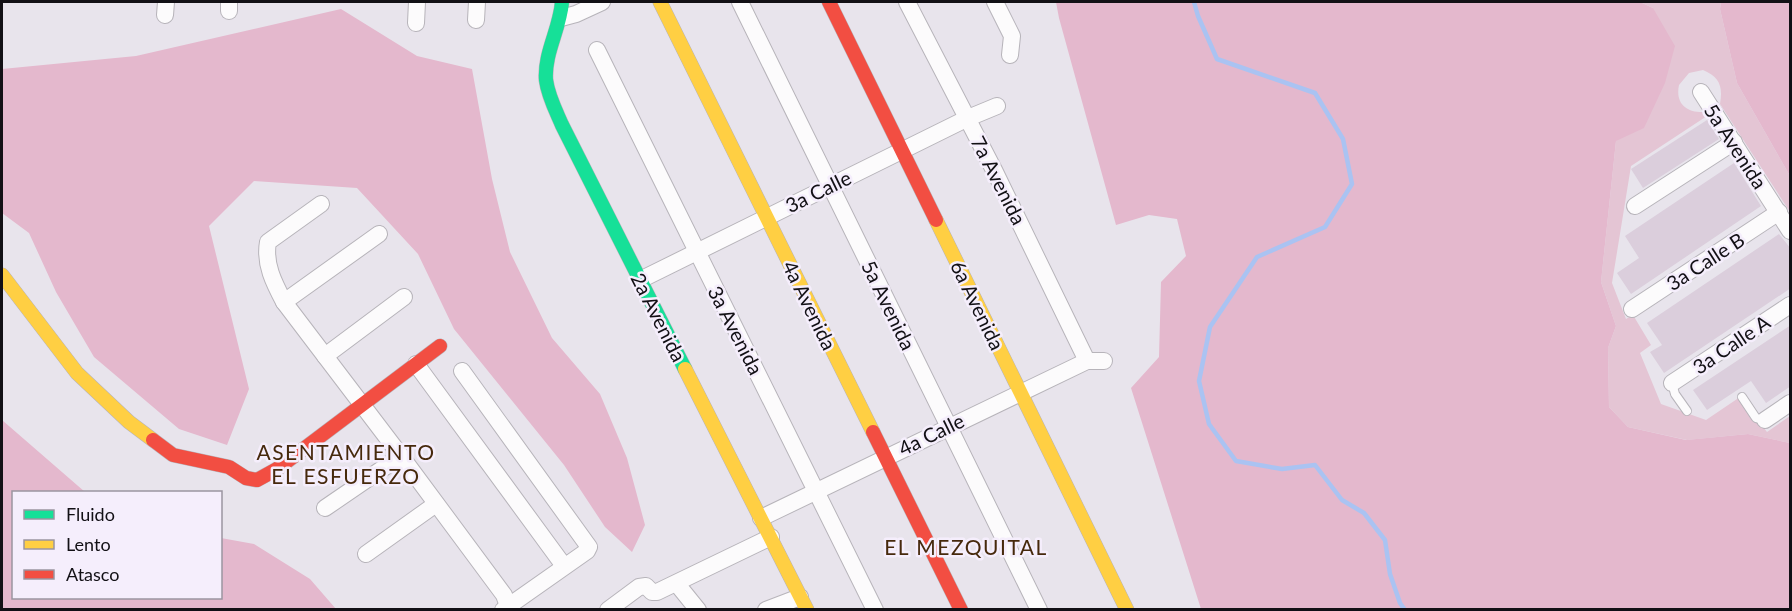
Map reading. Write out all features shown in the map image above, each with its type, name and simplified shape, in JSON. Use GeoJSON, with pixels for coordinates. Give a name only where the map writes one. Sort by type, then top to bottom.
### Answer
{"type":"FeatureCollection","features":[{"type":"Feature","properties":{"kind":"street"},"geometry":{"type":"LineString","coordinates":[[416,23],[417,2]]}},
{"type":"Feature","properties":{"kind":"street"},"geometry":{"type":"LineString","coordinates":[[476,20],[477,2]]}},
{"type":"Feature","properties":{"kind":"street"},"geometry":{"type":"LineString","coordinates":[[561,10],[576,14],[602,2]]}},
{"type":"Feature","properties":{"kind":"street","name":"4a Avenida"},"geometry":{"type":"LineString","coordinates":[[660,2],[961,609]]}},
{"type":"Feature","properties":{"kind":"street","name":"5a Avenida"},"geometry":{"type":"LineString","coordinates":[[740,2],[1039,609]]}},
{"type":"Feature","properties":{"kind":"street","name":"6a Avenida"},"geometry":{"type":"LineString","coordinates":[[829,2],[1127,609]]}},
{"type":"Feature","properties":{"kind":"street","name":"7a Avenida"},"geometry":{"type":"LineString","coordinates":[[907,2],[968,118],[1087,360]]}},
{"type":"Feature","properties":{"kind":"street"},"geometry":{"type":"LineString","coordinates":[[995,2],[1012,36],[1010,55]]}},
{"type":"Feature","properties":{"kind":"street","name":"2a Avenida"},"geometry":{"type":"LineString","coordinates":[[561,10],[546,71],[549,91],[562,125],[803,603]]}},
{"type":"Feature","properties":{"kind":"street","name":"3a Avenida"},"geometry":{"type":"LineString","coordinates":[[597,50],[875,609]]}},
{"type":"Feature","properties":{"kind":"street","name":"5a Avenida"},"geometry":{"type":"LineString","coordinates":[[1701,92],[1791,231]]}},
{"type":"Feature","properties":{"kind":"street","name":"3a Calle"},"geometry":{"type":"LineString","coordinates":[[640,280],[830,185],[997,106]]}},
{"type":"Feature","properties":{"kind":"street"},"geometry":{"type":"LineString","coordinates":[[1635,206],[1734,142]]}},
{"type":"Feature","properties":{"kind":"street"},"geometry":{"type":"LineString","coordinates":[[321,204],[268,242],[266,254],[272,278],[284,302],[504,595],[506,608],[587,551],[589,547],[462,371]]}},
{"type":"Feature","properties":{"kind":"street","name":"3a Calle B"},"geometry":{"type":"LineString","coordinates":[[1632,309],[1779,213]]}},
{"type":"Feature","properties":{"kind":"street"},"geometry":{"type":"LineString","coordinates":[[284,302],[379,234]]}},
{"type":"Feature","properties":{"kind":"street"},"geometry":{"type":"LineString","coordinates":[[2,275],[77,373],[129,422],[173,455],[229,467],[246,478],[257,480],[277,469],[440,346]]}},
{"type":"Feature","properties":{"kind":"street"},"geometry":{"type":"LineString","coordinates":[[325,356],[404,297]]}},
{"type":"Feature","properties":{"kind":"street","name":"3a Calle A"},"geometry":{"type":"LineString","coordinates":[[1672,383],[1791,305]]}},
{"type":"Feature","properties":{"kind":"street","name":"4a Calle"},"geometry":{"type":"LineString","coordinates":[[761,518],[1087,360],[1104,361]]}},
{"type":"Feature","properties":{"kind":"street"},"geometry":{"type":"LineString","coordinates":[[416,364],[564,566]]}},
{"type":"Feature","properties":{"kind":"street"},"geometry":{"type":"LineString","coordinates":[[1766,420],[1791,403]]}},
{"type":"Feature","properties":{"kind":"street"},"geometry":{"type":"LineString","coordinates":[[325,508],[401,456]]}},
{"type":"Feature","properties":{"kind":"street"},"geometry":{"type":"LineString","coordinates":[[366,554],[436,504]]}},
{"type":"Feature","properties":{"kind":"street"},"geometry":{"type":"LineString","coordinates":[[608,609],[642,585],[657,592],[771,537]]}},
{"type":"Feature","properties":{"kind":"street"},"geometry":{"type":"LineString","coordinates":[[677,584],[698,609]]}},
{"type":"Feature","properties":{"kind":"street"},"geometry":{"type":"LineString","coordinates":[[766,609],[803,603]]}},
{"type":"Feature","properties":{"kind":"lane"},"geometry":{"type":"LineString","coordinates":[[1672,383],[1675,394],[1687,411]]}},
{"type":"Feature","properties":{"kind":"lane"},"geometry":{"type":"LineString","coordinates":[[1742,397],[1756,418],[1766,420]]}},
{"type":"Feature","properties":{"kind":"shaded area"},"geometry":{"type":"Polygon","coordinates":[[[1056,2],[1640,2],[1653,8],[1675,46],[1665,83],[1644,128],[1616,141],[1601,282],[1616,326],[1608,348],[1609,407],[1628,427],[1686,440],[1748,434],[1790,443],[1790,609],[1201,609],[1131,388],[1159,357],[1161,282],[1186,256],[1177,219],[1149,215],[1116,225],[1056,2]]]}},
{"type":"Feature","properties":{"kind":"shaded area"},"geometry":{"type":"Polygon","coordinates":[[[1640,2],[1721,2],[1720,9],[1737,83],[1790,176],[1790,212],[1720,104],[1721,92],[1717,79],[1703,70],[1689,73],[1679,85],[1678,92],[1681,102],[1688,109],[1705,112],[1707,116],[1631,166],[1612,283],[1626,319],[1633,315],[1651,345],[1640,353],[1661,404],[1706,420],[1740,397],[1767,432],[1790,416],[1790,443],[1748,434],[1687,440],[1628,427],[1609,407],[1608,348],[1616,326],[1601,282],[1616,141],[1653,8],[1640,2]]]}},
{"type":"Feature","properties":{"kind":"shaded area"},"geometry":{"type":"Polygon","coordinates":[[[1721,2],[1790,2],[1790,176],[1737,83],[1720,9],[1721,2]]]}},
{"type":"Feature","properties":{"kind":"shaded area"},"geometry":{"type":"Polygon","coordinates":[[[341,9],[417,56],[472,69],[492,179],[510,252],[552,338],[600,394],[627,458],[645,525],[632,552],[605,527],[564,465],[454,329],[418,254],[357,188],[254,181],[209,226],[249,389],[227,445],[179,429],[94,357],[56,292],[29,233],[2,213],[2,69],[136,56],[341,9]]]}},
{"type":"Feature","properties":{"kind":"shaded area"},"geometry":{"type":"Polygon","coordinates":[[[2,420],[84,491],[12,491],[12,599],[222,599],[222,538],[254,544],[310,579],[336,609],[2,609],[2,420]]]}},
{"type":"Feature","properties":{"kind":"building"},"geometry":{"type":"Polygon","coordinates":[[[1707,120],[1719,139],[1643,188],[1631,169],[1707,120]]]}},
{"type":"Feature","properties":{"kind":"building"},"geometry":{"type":"Polygon","coordinates":[[[1734,163],[1761,206],[1631,294],[1617,273],[1639,258],[1625,236],[1734,163]]]}},
{"type":"Feature","properties":{"kind":"building"},"geometry":{"type":"Polygon","coordinates":[[[1779,234],[1791,249],[1791,288],[1664,373],[1650,352],[1662,345],[1647,323],[1779,234]]]}},
{"type":"Feature","properties":{"kind":"building"},"geometry":{"type":"Polygon","coordinates":[[[1791,325],[1791,386],[1766,403],[1751,381],[1707,410],[1693,390],[1791,325]]]}},
{"type":"Feature","properties":{"kind":"waterway"},"geometry":{"type":"LineString","coordinates":[[1194,2],[1217,59],[1315,93],[1343,139],[1352,184],[1325,227],[1257,257],[1210,327],[1199,381],[1209,424],[1236,461],[1282,469],[1315,465],[1342,500],[1364,513],[1385,540],[1390,574],[1400,603],[1405,610]]}},
{"type":"Feature","properties":{"kind":"traffic: fast"},"geometry":{"type":"LineString","coordinates":[[562,2],[547,60],[546,80],[550,98],[685,369]]}},
{"type":"Feature","properties":{"kind":"traffic: slow"},"geometry":{"type":"LineString","coordinates":[[660,2],[873,432]]}},
{"type":"Feature","properties":{"kind":"traffic: slow"},"geometry":{"type":"LineString","coordinates":[[936,220],[1127,610]]}},
{"type":"Feature","properties":{"kind":"traffic: slow"},"geometry":{"type":"LineString","coordinates":[[2,275],[77,373],[129,422],[153,440]]}},
{"type":"Feature","properties":{"kind":"traffic: slow"},"geometry":{"type":"LineString","coordinates":[[685,369],[807,610]]}},
{"type":"Feature","properties":{"kind":"traffic: jam"},"geometry":{"type":"LineString","coordinates":[[829,2],[936,220]]}},
{"type":"Feature","properties":{"kind":"traffic: jam"},"geometry":{"type":"LineString","coordinates":[[153,440],[173,455],[229,467],[246,478],[257,480],[277,469],[440,346]]}},
{"type":"Feature","properties":{"kind":"traffic: jam"},"geometry":{"type":"LineString","coordinates":[[873,432],[961,610]]}},
{"type":"Feature","properties":{"kind":"district","name":"ASENTAMIENTO EL ESFUERZO"},"geometry":{"type":"Point","coordinates":[346,463]}},
{"type":"Feature","properties":{"kind":"district","name":"EL MEZQUITAL"},"geometry":{"type":"Point","coordinates":[966,546]}}]}
